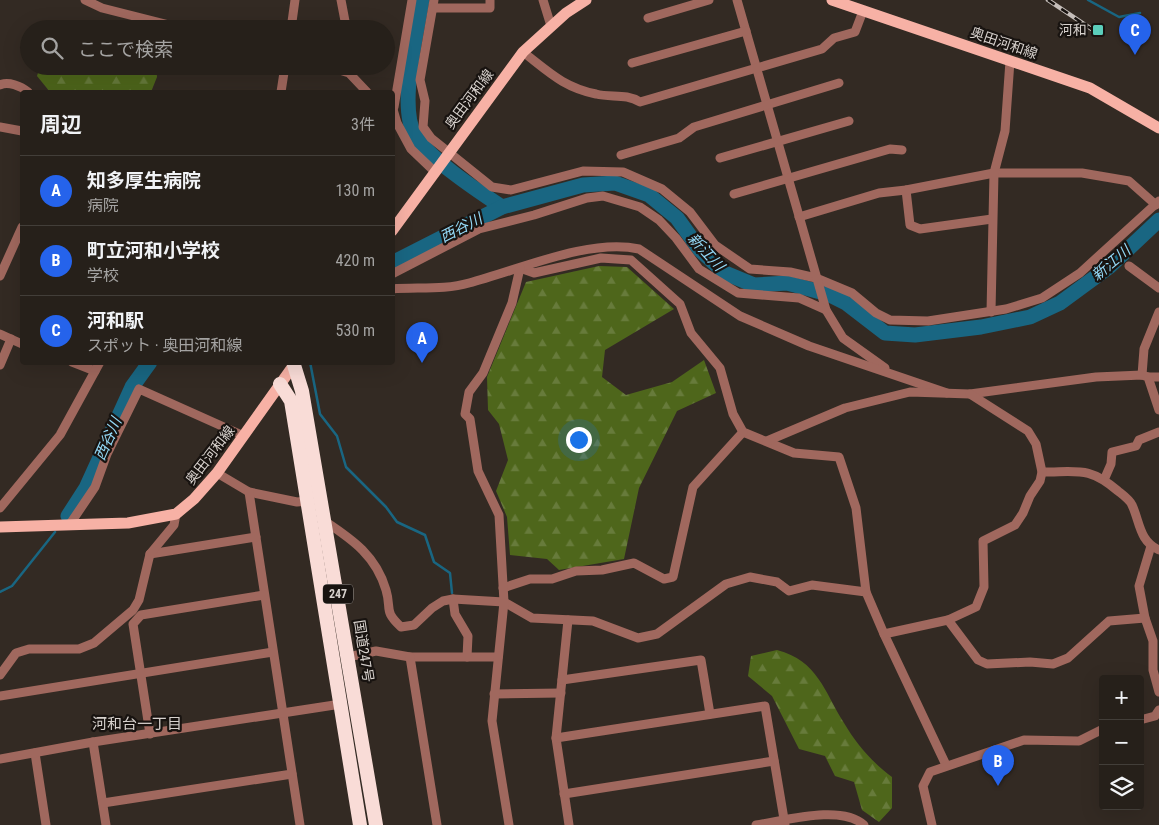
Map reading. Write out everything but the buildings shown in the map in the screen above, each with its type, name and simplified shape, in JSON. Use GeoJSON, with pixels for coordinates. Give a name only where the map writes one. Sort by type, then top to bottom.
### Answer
{"type":"FeatureCollection","features":[{"type":"Feature","properties":{"kind":"highway","name":"国道247号"},"geometry":{"type":"LineString","coordinates":[[295,365],[302,391],[326,522],[376,825]]}},
{"type":"Feature","properties":{"kind":"highway","name":"247"},"geometry":{"type":"LineString","coordinates":[[280,384],[291,401],[360,825]]}},
{"type":"Feature","properties":{"kind":"main road","name":"奥田河和線"},"geometry":{"type":"LineString","coordinates":[[395,227],[523,52],[551,26],[586,0]]}},
{"type":"Feature","properties":{"kind":"main road","name":"奥田河和線"},"geometry":{"type":"LineString","coordinates":[[832,0],[1090,88],[1159,128]]}},
{"type":"Feature","properties":{"kind":"main road","name":"奥田河和線"},"geometry":{"type":"LineString","coordinates":[[0,527],[128,523],[176,514],[194,499],[217,473],[294,365]]}},
{"type":"Feature","properties":{"kind":"street"},"geometry":{"type":"LineString","coordinates":[[85,0],[102,8],[149,20]]}},
{"type":"Feature","properties":{"kind":"street"},"geometry":{"type":"LineString","coordinates":[[292,20],[295,0]]}},
{"type":"Feature","properties":{"kind":"street"},"geometry":{"type":"LineString","coordinates":[[341,0],[345,20]]}},
{"type":"Feature","properties":{"kind":"street"},"geometry":{"type":"LineString","coordinates":[[395,100],[412,0]]}},
{"type":"Feature","properties":{"kind":"street"},"geometry":{"type":"LineString","coordinates":[[490,0],[490,8],[434,4],[420,80],[425,101],[423,126],[431,138],[492,187],[511,190],[583,171],[623,172],[662,189],[690,212],[715,245],[750,269],[790,272],[816,278],[852,293],[876,313],[890,320],[928,321],[991,312],[1024,304],[1050,293],[1080,273],[1157,203],[1129,181],[1082,173],[994,173],[906,190],[879,192],[799,217]]}},
{"type":"Feature","properties":{"kind":"street"},"geometry":{"type":"LineString","coordinates":[[543,0],[551,26]]}},
{"type":"Feature","properties":{"kind":"street"},"geometry":{"type":"LineString","coordinates":[[648,18],[709,0]]}},
{"type":"Feature","properties":{"kind":"street"},"geometry":{"type":"LineString","coordinates":[[737,0],[824,306],[843,338],[894,374]]}},
{"type":"Feature","properties":{"kind":"street"},"geometry":{"type":"LineString","coordinates":[[523,52],[566,86],[597,95],[631,97],[640,102],[822,49],[834,38],[855,32],[863,11]]}},
{"type":"Feature","properties":{"kind":"street"},"geometry":{"type":"LineString","coordinates":[[632,63],[746,30]]}},
{"type":"Feature","properties":{"kind":"street"},"geometry":{"type":"LineString","coordinates":[[991,312],[994,173],[1005,131],[1010,61]]}},
{"type":"Feature","properties":{"kind":"street"},"geometry":{"type":"LineString","coordinates":[[281,90],[284,75]]}},
{"type":"Feature","properties":{"kind":"street"},"geometry":{"type":"LineString","coordinates":[[351,75],[365,90]]}},
{"type":"Feature","properties":{"kind":"street"},"geometry":{"type":"LineString","coordinates":[[0,85],[4,83],[26,90]]}},
{"type":"Feature","properties":{"kind":"street"},"geometry":{"type":"LineString","coordinates":[[621,155],[679,138],[694,127],[839,83]]}},
{"type":"Feature","properties":{"kind":"street"},"geometry":{"type":"LineString","coordinates":[[395,112],[397,123],[411,149],[434,171]]}},
{"type":"Feature","properties":{"kind":"street"},"geometry":{"type":"LineString","coordinates":[[720,158],[849,120]]}},
{"type":"Feature","properties":{"kind":"street"},"geometry":{"type":"LineString","coordinates":[[0,127],[20,130]]}},
{"type":"Feature","properties":{"kind":"street"},"geometry":{"type":"LineString","coordinates":[[734,194],[890,149],[902,150]]}},
{"type":"Feature","properties":{"kind":"street"},"geometry":{"type":"LineString","coordinates":[[906,190],[910,225],[920,229],[992,220]]}},
{"type":"Feature","properties":{"kind":"street"},"geometry":{"type":"LineString","coordinates":[[395,272],[479,229],[534,216],[587,198],[603,196],[640,207],[659,220],[676,238],[699,269],[738,293],[799,298],[824,306]]}},
{"type":"Feature","properties":{"kind":"street"},"geometry":{"type":"LineString","coordinates":[[0,276],[20,231]]}},
{"type":"Feature","properties":{"kind":"street"},"geometry":{"type":"LineString","coordinates":[[395,289],[466,284],[596,248],[621,245],[639,249],[740,316],[809,346],[947,393]]}},
{"type":"Feature","properties":{"kind":"street"},"geometry":{"type":"LineString","coordinates":[[520,268],[534,273],[601,258],[631,260],[680,304],[691,333],[720,368],[733,414],[743,432],[794,453],[839,457],[856,508],[866,592],[946,765]]}},
{"type":"Feature","properties":{"kind":"street"},"geometry":{"type":"LineString","coordinates":[[1129,266],[1159,288]]}},
{"type":"Feature","properties":{"kind":"street"},"geometry":{"type":"LineString","coordinates":[[509,825],[492,721],[504,602],[499,515],[478,471],[470,419],[465,414],[469,392],[483,373],[512,304],[520,268]]}},
{"type":"Feature","properties":{"kind":"street"},"geometry":{"type":"LineString","coordinates":[[1159,312],[1144,349],[1145,376],[1159,410]]}},
{"type":"Feature","properties":{"kind":"street"},"geometry":{"type":"LineString","coordinates":[[0,334],[20,343]]}},
{"type":"Feature","properties":{"kind":"street"},"geometry":{"type":"LineString","coordinates":[[0,365],[11,339]]}},
{"type":"Feature","properties":{"kind":"street"},"geometry":{"type":"LineString","coordinates":[[80,365],[95,371]]}},
{"type":"Feature","properties":{"kind":"street"},"geometry":{"type":"LineString","coordinates":[[0,508],[60,435],[98,365]]}},
{"type":"Feature","properties":{"kind":"street"},"geometry":{"type":"LineString","coordinates":[[767,441],[845,408],[910,392],[970,394],[1096,377],[1159,377]]}},
{"type":"Feature","properties":{"kind":"street"},"geometry":{"type":"LineString","coordinates":[[70,524],[95,487],[107,454],[139,389],[244,436]]}},
{"type":"Feature","properties":{"kind":"street"},"geometry":{"type":"LineString","coordinates":[[884,634],[948,620],[976,607],[984,587],[983,541],[1015,525],[1040,481],[1042,472],[1036,444],[1028,431],[970,394]]}},
{"type":"Feature","properties":{"kind":"street"},"geometry":{"type":"LineString","coordinates":[[503,588],[530,579],[552,579],[576,571],[602,570],[634,563],[664,579],[673,577],[693,487],[743,432]]}},
{"type":"Feature","properties":{"kind":"street"},"geometry":{"type":"LineString","coordinates":[[1104,480],[1111,464],[1112,452],[1136,446],[1139,440],[1159,432]]}},
{"type":"Feature","properties":{"kind":"street"},"geometry":{"type":"LineString","coordinates":[[1042,472],[1090,472],[1104,480],[1131,503],[1139,530],[1155,548],[1139,586],[1145,618],[1153,641],[1153,670],[1159,692]]}},
{"type":"Feature","properties":{"kind":"street"},"geometry":{"type":"LineString","coordinates":[[217,473],[249,492],[297,502],[308,501]]}},
{"type":"Feature","properties":{"kind":"street"},"geometry":{"type":"LineString","coordinates":[[249,492],[300,825]]}},
{"type":"Feature","properties":{"kind":"street"},"geometry":{"type":"LineString","coordinates":[[0,675],[16,653],[29,648],[79,648],[94,643],[133,610],[139,600],[150,554],[174,525],[176,514]]}},
{"type":"Feature","properties":{"kind":"street"},"geometry":{"type":"LineString","coordinates":[[326,522],[357,542],[371,560],[386,589],[389,616],[401,627],[414,625],[432,608],[443,601],[453,599],[504,602],[532,618],[593,621],[638,638],[657,634],[726,584],[750,577],[777,582],[789,591],[812,585],[866,592]]}},
{"type":"Feature","properties":{"kind":"street"},"geometry":{"type":"LineString","coordinates":[[150,554],[256,537]]}},
{"type":"Feature","properties":{"kind":"street"},"geometry":{"type":"LineString","coordinates":[[150,734],[133,624],[141,615],[264,595]]}},
{"type":"Feature","properties":{"kind":"street"},"geometry":{"type":"LineString","coordinates":[[453,599],[455,614],[468,636],[467,657]]}},
{"type":"Feature","properties":{"kind":"street"},"geometry":{"type":"LineString","coordinates":[[948,620],[978,660],[987,664],[1030,662],[1053,664],[1068,658],[1109,621],[1145,618]]}},
{"type":"Feature","properties":{"kind":"street"},"geometry":{"type":"LineString","coordinates":[[568,620],[556,738],[569,825]]}},
{"type":"Feature","properties":{"kind":"street"},"geometry":{"type":"LineString","coordinates":[[348,657],[376,651],[410,657],[498,657]]}},
{"type":"Feature","properties":{"kind":"street"},"geometry":{"type":"LineString","coordinates":[[0,696],[273,652]]}},
{"type":"Feature","properties":{"kind":"street"},"geometry":{"type":"LineString","coordinates":[[410,657],[438,825]]}},
{"type":"Feature","properties":{"kind":"street"},"geometry":{"type":"LineString","coordinates":[[562,680],[701,660],[710,714]]}},
{"type":"Feature","properties":{"kind":"street"},"geometry":{"type":"LineString","coordinates":[[494,694],[561,693]]}},
{"type":"Feature","properties":{"kind":"street"},"geometry":{"type":"LineString","coordinates":[[0,759],[93,742],[341,704]]}},
{"type":"Feature","properties":{"kind":"street"},"geometry":{"type":"LineString","coordinates":[[556,738],[765,706],[784,823]]}},
{"type":"Feature","properties":{"kind":"street"},"geometry":{"type":"LineString","coordinates":[[1144,719],[1155,716],[1159,710]]}},
{"type":"Feature","properties":{"kind":"street"},"geometry":{"type":"LineString","coordinates":[[932,825],[923,786],[930,772],[1024,740],[1079,741],[1099,731]]}},
{"type":"Feature","properties":{"kind":"street"},"geometry":{"type":"LineString","coordinates":[[93,742],[106,825]]}},
{"type":"Feature","properties":{"kind":"street"},"geometry":{"type":"LineString","coordinates":[[35,753],[46,825]]}},
{"type":"Feature","properties":{"kind":"street"},"geometry":{"type":"LineString","coordinates":[[564,794],[774,761]]}},
{"type":"Feature","properties":{"kind":"street"},"geometry":{"type":"LineString","coordinates":[[103,804],[292,774]]}},
{"type":"Feature","properties":{"kind":"street"},"geometry":{"type":"LineString","coordinates":[[756,825],[784,823],[825,814],[845,816],[864,825]]}},
{"type":"Feature","properties":{"kind":"green space"},"geometry":{"type":"Polygon","coordinates":[[[157,75],[157,77],[152,90],[48,90],[37,76],[157,75]]]}},
{"type":"Feature","properties":{"kind":"green space"},"geometry":{"type":"Polygon","coordinates":[[[599,266],[627,267],[674,309],[605,350],[602,377],[626,395],[672,382],[704,360],[716,393],[677,411],[639,488],[624,559],[559,570],[547,559],[510,555],[507,517],[496,491],[508,460],[499,424],[488,410],[487,377],[526,282],[599,266]]]}},
{"type":"Feature","properties":{"kind":"green space"},"geometry":{"type":"Polygon","coordinates":[[[777,650],[791,655],[811,669],[854,739],[871,759],[892,777],[892,808],[879,822],[862,810],[854,782],[835,776],[825,756],[799,749],[772,696],[748,676],[751,656],[777,650]]]}},
{"type":"Feature","properties":{"kind":"waterway","name":"新江川"},"geometry":{"type":"LineString","coordinates":[[422,0],[408,89],[410,123],[415,135],[431,154],[468,184],[502,207]]}},
{"type":"Feature","properties":{"kind":"waterway"},"geometry":{"type":"LineString","coordinates":[[1088,0],[1119,17],[1140,13]]}},
{"type":"Feature","properties":{"kind":"waterway","name":"新江川"},"geometry":{"type":"LineString","coordinates":[[395,261],[502,207],[583,185],[615,183],[649,195],[677,218],[700,250],[725,273],[754,285],[787,283],[828,294],[846,303],[885,333],[915,335],[981,327],[1030,317],[1060,303],[1109,267],[1159,220]]}},
{"type":"Feature","properties":{"kind":"waterway","name":"西谷川"},"geometry":{"type":"LineString","coordinates":[[68,516],[86,488],[132,387],[148,365]]}},
{"type":"Feature","properties":{"kind":"waterway"},"geometry":{"type":"LineString","coordinates":[[311,365],[320,414],[337,436],[346,467],[386,507],[397,522],[425,535],[434,562],[450,573],[452,593]]}},
{"type":"Feature","properties":{"kind":"waterway"},"geometry":{"type":"LineString","coordinates":[[0,592],[12,586],[55,532]]}},
{"type":"Feature","properties":{"kind":"railway"},"geometry":{"type":"LineString","coordinates":[[1048,0],[1096,32]]}},
{"type":"Feature","properties":{"kind":"place","name":"河和"},"geometry":{"type":"Point","coordinates":[1098,30]}},
{"type":"Feature","properties":{"kind":"place","name":"河和駅"},"geometry":{"type":"Point","coordinates":[1135,55]}},
{"type":"Feature","properties":{"kind":"place","name":"知多厚生病院"},"geometry":{"type":"Point","coordinates":[422,363]}},
{"type":"Feature","properties":{"kind":"place","name":"町立河和小学校"},"geometry":{"type":"Point","coordinates":[998,786]}},
{"type":"Feature","properties":{"kind":"district","name":"河和台一丁目"},"geometry":{"type":"Point","coordinates":[137,724]}}]}
